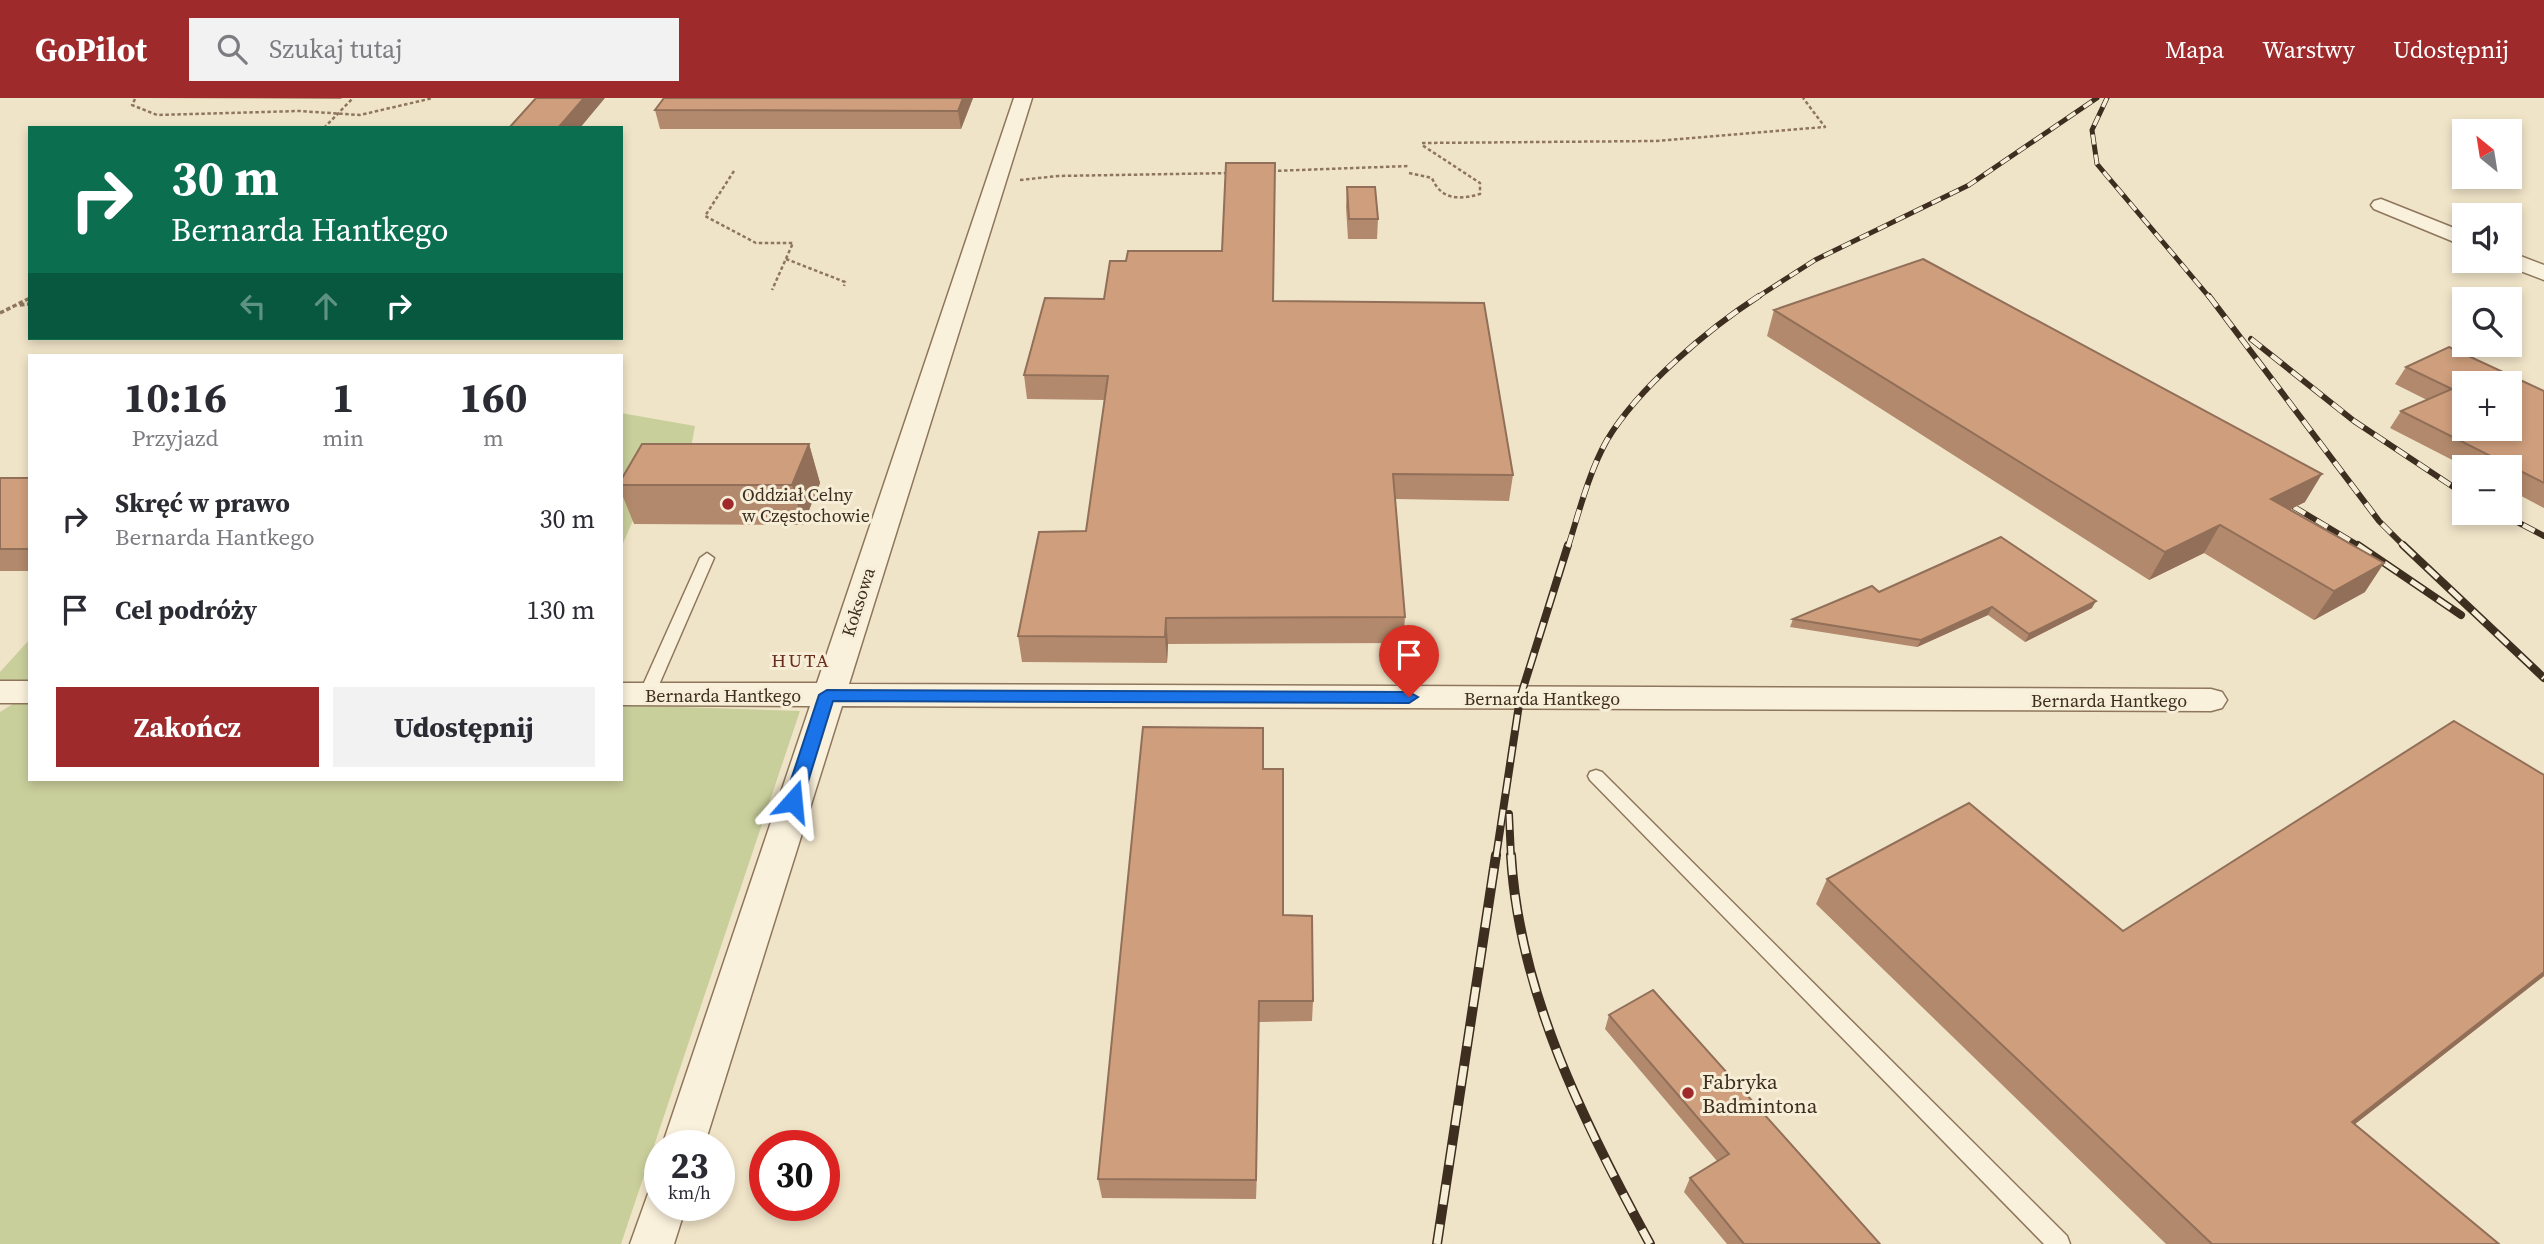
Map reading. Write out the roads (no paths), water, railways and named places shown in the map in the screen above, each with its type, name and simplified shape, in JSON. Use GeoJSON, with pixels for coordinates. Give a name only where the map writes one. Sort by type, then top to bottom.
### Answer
{"type":"FeatureCollection","features":[{"type":"Feature","properties":{"kind":"street","name":"Koksowa"},"geometry":{"type":"LineString","coordinates":[[688,1130],[827,695],[1023,98]]}},
{"type":"Feature","properties":{"kind":"street"},"geometry":{"type":"LineString","coordinates":[[2381,205],[2452,235]]}},
{"type":"Feature","properties":{"kind":"street"},"geometry":{"type":"LineString","coordinates":[[2522,263],[2544,273]]}},
{"type":"Feature","properties":{"kind":"street"},"geometry":{"type":"LineString","coordinates":[[0,692],[28,692]]}},
{"type":"Feature","properties":{"kind":"street","name":"Bernarda Hantkego"},"geometry":{"type":"LineString","coordinates":[[634,694],[2211,700]]}},
{"type":"Feature","properties":{"kind":"street"},"geometry":{"type":"LineString","coordinates":[[652,1244],[659,1221]]}},
{"type":"Feature","properties":{"kind":"lane"},"geometry":{"type":"LineString","coordinates":[[634,694],[707,558]]}},
{"type":"Feature","properties":{"kind":"lane"},"geometry":{"type":"LineString","coordinates":[[1596,776],[2059,1244]]}},
{"type":"Feature","properties":{"kind":"railway"},"geometry":{"type":"LineString","coordinates":[[1758,297],[1815,260],[1969,185],[2097,98]]}},
{"type":"Feature","properties":{"kind":"railway"},"geometry":{"type":"LineString","coordinates":[[2107,98],[2092,130],[2097,164],[2210,298]]}},
{"type":"Feature","properties":{"kind":"railway"},"geometry":{"type":"LineString","coordinates":[[2209,296],[2379,521],[2403,545]]}},
{"type":"Feature","properties":{"kind":"railway"},"geometry":{"type":"LineString","coordinates":[[1568,547],[1595,465],[1620,420],[1675,361],[1718,325],[1758,297]]}},
{"type":"Feature","properties":{"kind":"railway"},"geometry":{"type":"LineString","coordinates":[[2251,339],[2354,421],[2452,486]]}},
{"type":"Feature","properties":{"kind":"railway"},"geometry":{"type":"LineString","coordinates":[[2294,507],[2361,547]]}},
{"type":"Feature","properties":{"kind":"railway"},"geometry":{"type":"LineString","coordinates":[[2522,524],[2544,536]]}},
{"type":"Feature","properties":{"kind":"railway"},"geometry":{"type":"LineString","coordinates":[[1496,857],[1520,698],[1568,545]]}},
{"type":"Feature","properties":{"kind":"railway"},"geometry":{"type":"LineString","coordinates":[[2403,545],[2544,678]]}},
{"type":"Feature","properties":{"kind":"railway"},"geometry":{"type":"LineString","coordinates":[[2361,547],[2461,615]]}},
{"type":"Feature","properties":{"kind":"railway"},"geometry":{"type":"LineString","coordinates":[[1509,814],[1511,857]]}},
{"type":"Feature","properties":{"kind":"railway"},"geometry":{"type":"LineString","coordinates":[[1437,1244],[1496,855]]}},
{"type":"Feature","properties":{"kind":"railway"},"geometry":{"type":"LineString","coordinates":[[1511,855],[1517,907],[1541,1008],[1559,1057],[1602,1153],[1650,1244]]}},
{"type":"Feature","properties":{"kind":"place","name":"Oddział Celny w Częstochowie"},"geometry":{"type":"Point","coordinates":[728,504]}},
{"type":"Feature","properties":{"kind":"place","name":"Fabryka Badmintona"},"geometry":{"type":"Point","coordinates":[1688,1093]}},
{"type":"Feature","properties":{"kind":"district","name":"HUTA"},"geometry":{"type":"Point","coordinates":[801,660]}}]}
